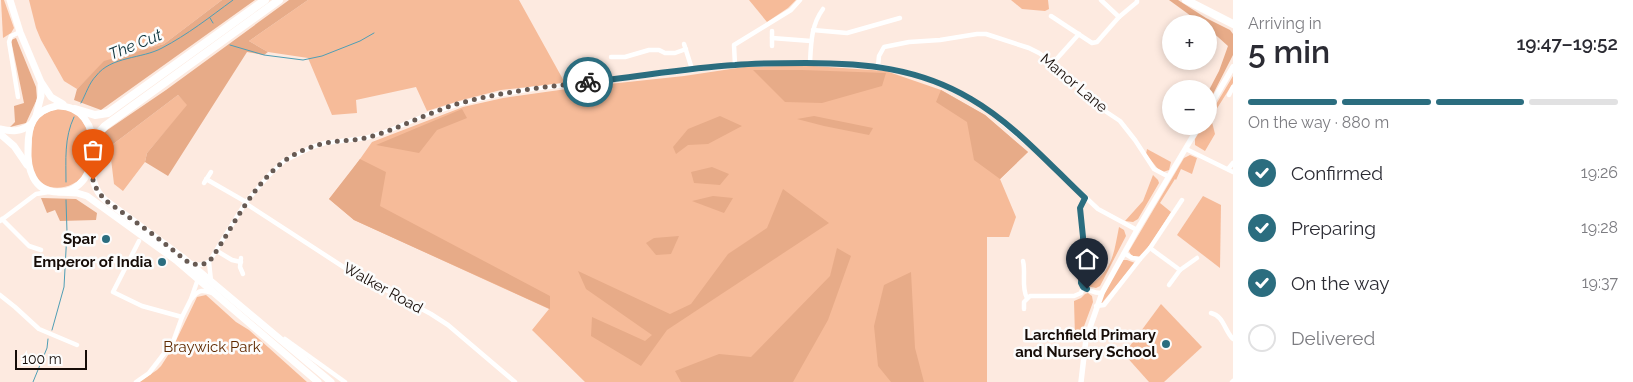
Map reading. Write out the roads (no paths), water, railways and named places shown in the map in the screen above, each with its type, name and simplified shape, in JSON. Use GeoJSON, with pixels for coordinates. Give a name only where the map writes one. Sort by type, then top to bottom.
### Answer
{"type":"FeatureCollection","features":[{"type":"Feature","properties":{"kind":"highway"},"geometry":{"type":"LineString","coordinates":[[74,108],[95,115],[108,113],[265,0]]}},
{"type":"Feature","properties":{"kind":"highway"},"geometry":{"type":"LineString","coordinates":[[93,144],[103,128],[279,0]]}},
{"type":"Feature","properties":{"kind":"highway"},"geometry":{"type":"LineString","coordinates":[[1186,0],[1233,24]]}},
{"type":"Feature","properties":{"kind":"main road"},"geometry":{"type":"LineString","coordinates":[[10,0],[20,32],[41,82],[53,99],[74,108],[82,114],[90,125],[93,144],[94,184],[102,197],[189,263],[331,382]]}},
{"type":"Feature","properties":{"kind":"main road"},"geometry":{"type":"LineString","coordinates":[[0,129],[16,131],[31,124],[36,116],[41,96],[41,82]]}},
{"type":"Feature","properties":{"kind":"main road"},"geometry":{"type":"LineString","coordinates":[[36,116],[52,106],[74,108]]}},
{"type":"Feature","properties":{"kind":"main road"},"geometry":{"type":"LineString","coordinates":[[29,170],[28,146],[31,124]]}},
{"type":"Feature","properties":{"kind":"main road"},"geometry":{"type":"LineString","coordinates":[[0,134],[18,150],[34,179],[44,188],[58,192],[80,194],[93,200],[159,247],[318,382]]}},
{"type":"Feature","properties":{"kind":"main road"},"geometry":{"type":"LineString","coordinates":[[58,192],[74,188],[81,183],[92,162]]}},
{"type":"Feature","properties":{"kind":"street"},"geometry":{"type":"LineString","coordinates":[[735,64],[734,45],[791,10],[800,0]]}},
{"type":"Feature","properties":{"kind":"street"},"geometry":{"type":"LineString","coordinates":[[1101,0],[1120,18]]}},
{"type":"Feature","properties":{"kind":"street"},"geometry":{"type":"LineString","coordinates":[[1051,16],[1092,43],[1097,42],[1137,0]]}},
{"type":"Feature","properties":{"kind":"street"},"geometry":{"type":"LineString","coordinates":[[810,63],[813,30],[816,18],[823,9]]}},
{"type":"Feature","properties":{"kind":"street"},"geometry":{"type":"LineString","coordinates":[[813,30],[847,33],[900,18]]}},
{"type":"Feature","properties":{"kind":"street"},"geometry":{"type":"LineString","coordinates":[[772,31],[772,46]]}},
{"type":"Feature","properties":{"kind":"street"},"geometry":{"type":"LineString","coordinates":[[18,97],[9,42],[11,36],[20,32]]}},
{"type":"Feature","properties":{"kind":"street","name":"Manor Lane"},"geometry":{"type":"LineString","coordinates":[[878,66],[879,56],[884,47],[909,42],[986,34],[1028,48],[1053,63],[1105,111],[1126,126],[1154,169],[1169,177]]}},
{"type":"Feature","properties":{"kind":"street"},"geometry":{"type":"LineString","coordinates":[[1053,63],[1079,34]]}},
{"type":"Feature","properties":{"kind":"street"},"geometry":{"type":"LineString","coordinates":[[772,38],[811,42]]}},
{"type":"Feature","properties":{"kind":"street"},"geometry":{"type":"LineString","coordinates":[[611,57],[625,57],[649,50],[675,53],[685,47],[692,69]]}},
{"type":"Feature","properties":{"kind":"street"},"geometry":{"type":"LineString","coordinates":[[189,263],[200,265],[209,262],[246,202],[269,175],[284,161],[312,147],[332,142],[366,138],[388,132],[456,104],[491,96],[532,89],[735,64],[810,63],[878,66],[936,82],[971,99],[1008,127],[1098,209],[1137,230]]}},
{"type":"Feature","properties":{"kind":"street"},"geometry":{"type":"LineString","coordinates":[[1217,94],[1231,70]]}},
{"type":"Feature","properties":{"kind":"street"},"geometry":{"type":"LineString","coordinates":[[1229,95],[1233,87]]}},
{"type":"Feature","properties":{"kind":"street"},"geometry":{"type":"LineString","coordinates":[[1081,382],[1086,339],[1096,306],[1137,230],[1194,135]]}},
{"type":"Feature","properties":{"kind":"street"},"geometry":{"type":"LineString","coordinates":[[1186,149],[1233,172]]}},
{"type":"Feature","properties":{"kind":"street"},"geometry":{"type":"LineString","coordinates":[[1228,169],[1233,163]]}},
{"type":"Feature","properties":{"kind":"street","name":"Walker Road"},"geometry":{"type":"LineString","coordinates":[[211,172],[205,181],[246,202],[345,268],[448,325],[515,382]]}},
{"type":"Feature","properties":{"kind":"street"},"geometry":{"type":"LineString","coordinates":[[34,179],[36,194]]}},
{"type":"Feature","properties":{"kind":"street"},"geometry":{"type":"LineString","coordinates":[[41,250],[29,246],[1,220],[36,194],[58,192]]}},
{"type":"Feature","properties":{"kind":"street"},"geometry":{"type":"LineString","coordinates":[[1024,309],[1024,302],[1030,296],[1074,296],[1081,293],[1083,287],[1081,276],[1083,237],[1080,208],[1085,198]]}},
{"type":"Feature","properties":{"kind":"street"},"geometry":{"type":"LineString","coordinates":[[1096,306],[1104,305],[1150,248],[1182,200]]}},
{"type":"Feature","properties":{"kind":"street"},"geometry":{"type":"LineString","coordinates":[[139,241],[113,292],[142,306],[182,317]]}},
{"type":"Feature","properties":{"kind":"street"},"geometry":{"type":"LineString","coordinates":[[1150,248],[1180,270]]}},
{"type":"Feature","properties":{"kind":"street"},"geometry":{"type":"LineString","coordinates":[[32,256],[34,249]]}},
{"type":"Feature","properties":{"kind":"street"},"geometry":{"type":"LineString","coordinates":[[217,251],[232,260],[241,260],[240,266],[243,274]]}},
{"type":"Feature","properties":{"kind":"street"},"geometry":{"type":"LineString","coordinates":[[1124,253],[1132,258],[1140,259]]}},
{"type":"Feature","properties":{"kind":"street"},"geometry":{"type":"LineString","coordinates":[[1169,285],[1180,270],[1197,258]]}},
{"type":"Feature","properties":{"kind":"street"},"geometry":{"type":"LineString","coordinates":[[1023,261],[1025,270],[1024,293],[1027,298]]}},
{"type":"Feature","properties":{"kind":"street"},"geometry":{"type":"LineString","coordinates":[[209,262],[210,281]]}},
{"type":"Feature","properties":{"kind":"street"},"geometry":{"type":"LineString","coordinates":[[136,382],[150,373],[173,342],[198,279]]}},
{"type":"Feature","properties":{"kind":"street"},"geometry":{"type":"LineString","coordinates":[[1083,287],[1096,293],[1102,293]]}},
{"type":"Feature","properties":{"kind":"street"},"geometry":{"type":"LineString","coordinates":[[191,299],[197,292],[202,290],[215,294]]}},
{"type":"Feature","properties":{"kind":"street"},"geometry":{"type":"LineString","coordinates":[[0,295],[39,329],[77,345]]}},
{"type":"Feature","properties":{"kind":"street"},"geometry":{"type":"LineString","coordinates":[[1211,313],[1218,313],[1229,335],[1233,338]]}},
{"type":"Feature","properties":{"kind":"street"},"geometry":{"type":"LineString","coordinates":[[255,318],[345,382]]}},
{"type":"Feature","properties":{"kind":"waterway","name":"The Cut"},"geometry":{"type":"LineString","coordinates":[[81,103],[91,82],[102,70],[118,61],[154,52],[162,48],[189,32],[233,0]]}},
{"type":"Feature","properties":{"kind":"waterway","name":"The Cut"},"geometry":{"type":"LineString","coordinates":[[210,18],[213,23]]}},
{"type":"Feature","properties":{"kind":"waterway"},"geometry":{"type":"LineString","coordinates":[[230,45],[264,55],[303,60],[322,56],[360,41],[374,33]]}},
{"type":"Feature","properties":{"kind":"waterway","name":"The Cut"},"geometry":{"type":"LineString","coordinates":[[66,182],[67,141],[74,117]]}},
{"type":"Feature","properties":{"kind":"waterway","name":"The Cut"},"geometry":{"type":"LineString","coordinates":[[52,330],[64,287],[67,232],[66,200]]}},
{"type":"Feature","properties":{"kind":"waterway","name":"The Cut"},"geometry":{"type":"LineString","coordinates":[[33,382],[47,348],[48,339]]}},
{"type":"Feature","properties":{"kind":"place","name":"Spar"},"geometry":{"type":"Point","coordinates":[106,239]}},
{"type":"Feature","properties":{"kind":"place","name":"Emperor of India"},"geometry":{"type":"Point","coordinates":[162,262]}},
{"type":"Feature","properties":{"kind":"place","name":"Larchfield Primary and Nursery School"},"geometry":{"type":"Point","coordinates":[1166,344]}},
{"type":"Feature","properties":{"kind":"park label","name":"Braywick Park"},"geometry":{"type":"Point","coordinates":[212,347]}}]}
